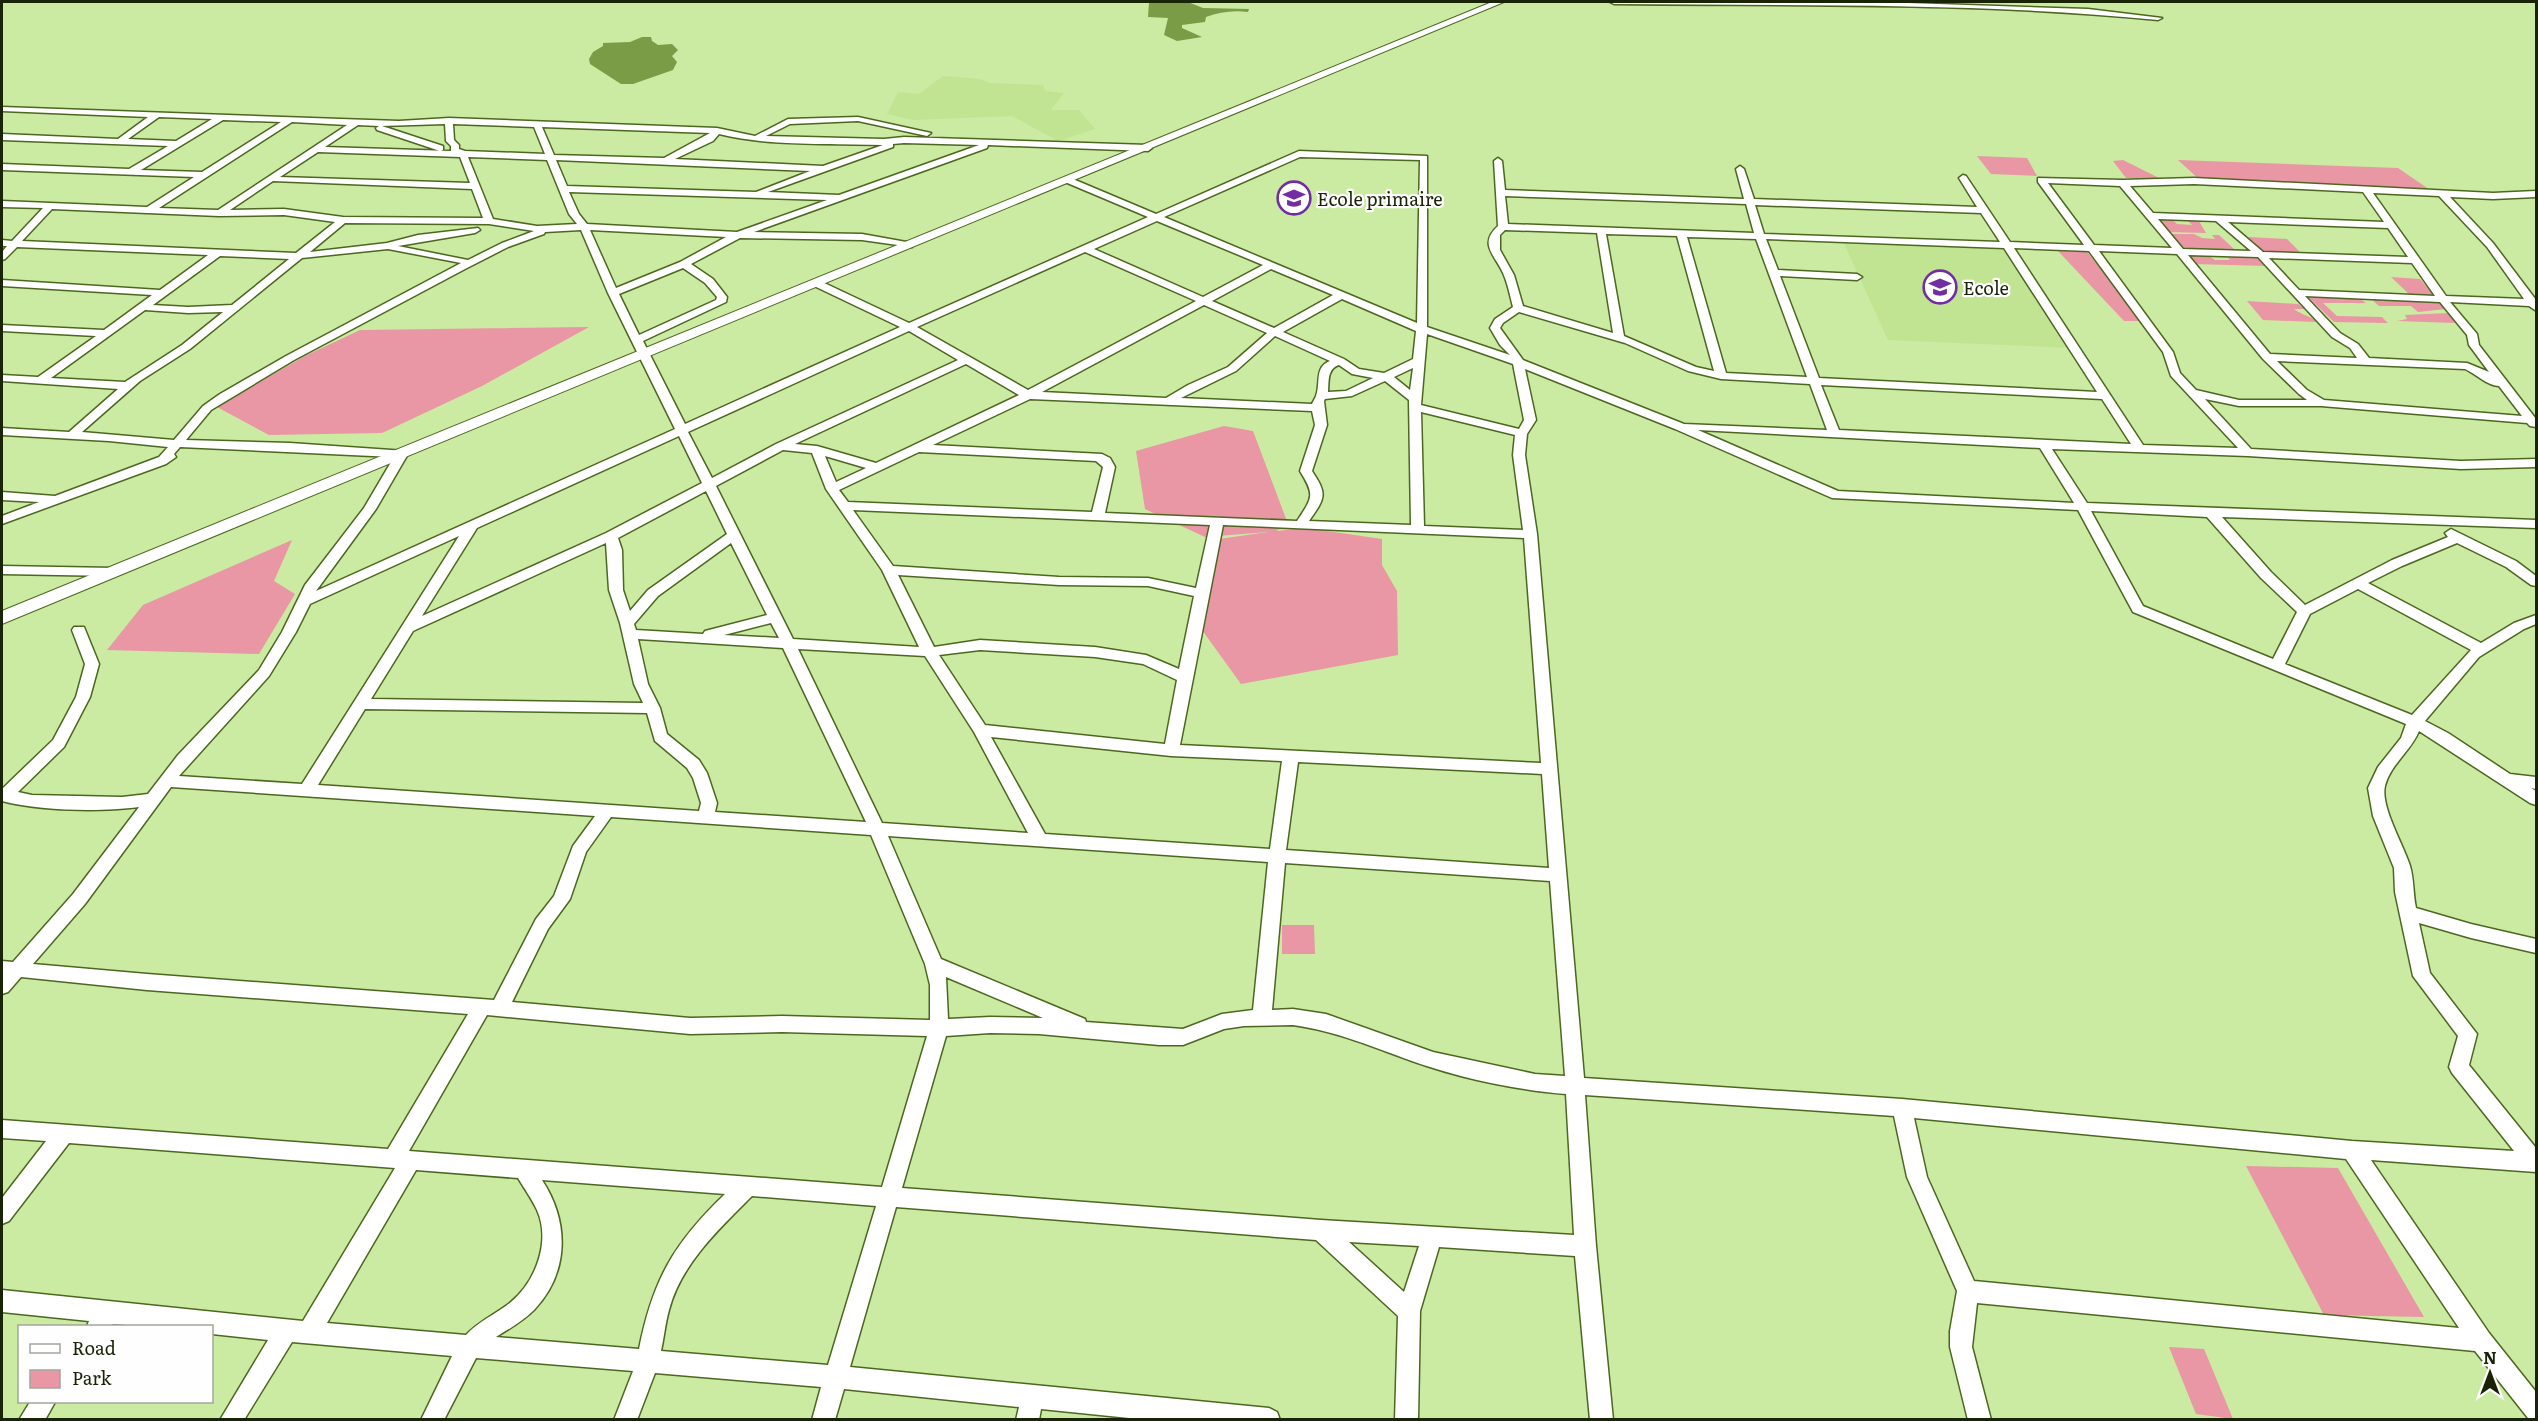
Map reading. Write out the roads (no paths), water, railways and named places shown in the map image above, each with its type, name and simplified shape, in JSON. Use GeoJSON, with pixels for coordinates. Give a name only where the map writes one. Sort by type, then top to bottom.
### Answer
{"type":"FeatureCollection","features":[{"type":"Feature","properties":{"kind":"street"},"geometry":{"type":"LineString","coordinates":[[2,618],[402,454],[640,347],[816,284],[1499,2]]}},
{"type":"Feature","properties":{"kind":"street"},"geometry":{"type":"LineString","coordinates":[[1614,2],[1907,3],[2088,11],[2158,18],[2153,10]]}},
{"type":"Feature","properties":{"kind":"street"},"geometry":{"type":"LineString","coordinates":[[2083,2],[2088,11]]}},
{"type":"Feature","properties":{"kind":"street"},"geometry":{"type":"LineString","coordinates":[[2,109],[399,124],[448,121],[544,128],[717,131],[755,138],[1148,148]]}},
{"type":"Feature","properties":{"kind":"street"},"geometry":{"type":"LineString","coordinates":[[119,142],[158,114]]}},
{"type":"Feature","properties":{"kind":"street"},"geometry":{"type":"LineString","coordinates":[[130,173],[224,116]]}},
{"type":"Feature","properties":{"kind":"street"},"geometry":{"type":"LineString","coordinates":[[148,210],[292,119]]}},
{"type":"Feature","properties":{"kind":"street"},"geometry":{"type":"LineString","coordinates":[[755,138],[788,122],[858,119],[913,131],[992,143]]}},
{"type":"Feature","properties":{"kind":"street"},"geometry":{"type":"LineString","coordinates":[[219,213],[360,121]]}},
{"type":"Feature","properties":{"kind":"street"},"geometry":{"type":"LineString","coordinates":[[360,121],[436,147],[459,152]]}},
{"type":"Feature","properties":{"kind":"street"},"geometry":{"type":"LineString","coordinates":[[448,121],[450,141],[459,152],[489,221]]}},
{"type":"Feature","properties":{"kind":"street"},"geometry":{"type":"LineString","coordinates":[[544,128],[552,158],[574,214],[584,227],[640,347],[788,643],[877,829],[934,964],[939,985],[939,1028],[823,1419]]}},
{"type":"Feature","properties":{"kind":"street"},"geometry":{"type":"LineString","coordinates":[[664,161],[698,146],[717,131]]}},
{"type":"Feature","properties":{"kind":"street"},"geometry":{"type":"LineString","coordinates":[[2,136],[178,144]]}},
{"type":"Feature","properties":{"kind":"street"},"geometry":{"type":"LineString","coordinates":[[751,195],[904,140]]}},
{"type":"Feature","properties":{"kind":"street"},"geometry":{"type":"LineString","coordinates":[[614,293],[684,264],[738,235],[992,143]]}},
{"type":"Feature","properties":{"kind":"street"},"geometry":{"type":"LineString","coordinates":[[318,149],[459,152],[824,169]]}},
{"type":"Feature","properties":{"kind":"street"},"geometry":{"type":"LineString","coordinates":[[306,601],[909,327],[1299,154],[1424,158],[1422,328],[1415,403],[1418,531]]}},
{"type":"Feature","properties":{"kind":"street"},"geometry":{"type":"LineString","coordinates":[[1498,161],[1503,227]]}},
{"type":"Feature","properties":{"kind":"street"},"geometry":{"type":"LineString","coordinates":[[2,167],[203,176]]}},
{"type":"Feature","properties":{"kind":"street"},"geometry":{"type":"LineString","coordinates":[[1740,169],[1760,236],[1834,433]]}},
{"type":"Feature","properties":{"kind":"street"},"geometry":{"type":"LineString","coordinates":[[1963,178],[2139,448]]}},
{"type":"Feature","properties":{"kind":"street"},"geometry":{"type":"LineString","coordinates":[[274,179],[474,186]]}},
{"type":"Feature","properties":{"kind":"street"},"geometry":{"type":"LineString","coordinates":[[1068,180],[1422,328],[1516,361],[1679,426],[1836,495],[2211,513],[2536,524]]}},
{"type":"Feature","properties":{"kind":"street"},"geometry":{"type":"LineString","coordinates":[[2248,452],[2175,374],[2168,352],[2041,180],[2123,183],[2194,181],[2367,191],[2493,196],[2534,195]]}},
{"type":"Feature","properties":{"kind":"street"},"geometry":{"type":"LineString","coordinates":[[2123,183],[2267,357],[2303,392],[2321,403]]}},
{"type":"Feature","properties":{"kind":"street"},"geometry":{"type":"LineString","coordinates":[[565,189],[844,198]]}},
{"type":"Feature","properties":{"kind":"street"},"geometry":{"type":"LineString","coordinates":[[2367,191],[2443,299],[2472,334],[2474,345],[2534,424]]}},
{"type":"Feature","properties":{"kind":"street"},"geometry":{"type":"LineString","coordinates":[[1501,193],[1982,210]]}},
{"type":"Feature","properties":{"kind":"street"},"geometry":{"type":"LineString","coordinates":[[2442,194],[2490,245],[2535,305]]}},
{"type":"Feature","properties":{"kind":"street"},"geometry":{"type":"LineString","coordinates":[[2,204],[219,213],[284,212],[343,220],[489,221],[550,230],[584,227],[738,235],[862,237],[909,245]]}},
{"type":"Feature","properties":{"kind":"street"},"geometry":{"type":"LineString","coordinates":[[2,257],[50,206]]}},
{"type":"Feature","properties":{"kind":"street"},"geometry":{"type":"LineString","coordinates":[[2150,216],[2391,225]]}},
{"type":"Feature","properties":{"kind":"street"},"geometry":{"type":"LineString","coordinates":[[2219,219],[2260,254],[2336,335],[2354,346],[2365,361]]}},
{"type":"Feature","properties":{"kind":"street"},"geometry":{"type":"LineString","coordinates":[[72,435],[148,370],[186,347],[343,220]]}},
{"type":"Feature","properties":{"kind":"street"},"geometry":{"type":"LineString","coordinates":[[1518,308],[1508,272],[1497,257],[1493,245],[1495,234],[1503,227],[2415,260]]}},
{"type":"Feature","properties":{"kind":"street"},"geometry":{"type":"LineString","coordinates":[[2,243],[297,256],[387,246],[418,238],[475,230]]}},
{"type":"Feature","properties":{"kind":"street"},"geometry":{"type":"LineString","coordinates":[[162,460],[207,408],[224,396],[461,267],[505,245],[550,230]]}},
{"type":"Feature","properties":{"kind":"street"},"geometry":{"type":"LineString","coordinates":[[1601,231],[1619,339]]}},
{"type":"Feature","properties":{"kind":"street"},"geometry":{"type":"LineString","coordinates":[[1681,234],[1721,376]]}},
{"type":"Feature","properties":{"kind":"street"},"geometry":{"type":"LineString","coordinates":[[387,246],[464,261]]}},
{"type":"Feature","properties":{"kind":"street"},"geometry":{"type":"LineString","coordinates":[[1086,249],[1340,361],[1356,372],[1387,377],[1415,403],[1521,433]]}},
{"type":"Feature","properties":{"kind":"street"},"geometry":{"type":"LineString","coordinates":[[41,380],[216,254]]}},
{"type":"Feature","properties":{"kind":"street"},"geometry":{"type":"LineString","coordinates":[[640,347],[721,302],[722,297],[709,280],[684,264]]}},
{"type":"Feature","properties":{"kind":"street"},"geometry":{"type":"LineString","coordinates":[[832,489],[1028,394],[1271,265]]}},
{"type":"Feature","properties":{"kind":"street"},"geometry":{"type":"LineString","coordinates":[[1774,273],[1857,277]]}},
{"type":"Feature","properties":{"kind":"street"},"geometry":{"type":"LineString","coordinates":[[2,283],[161,293]]}},
{"type":"Feature","properties":{"kind":"street"},"geometry":{"type":"LineString","coordinates":[[816,284],[909,327],[1028,394],[1166,403],[1317,408]]}},
{"type":"Feature","properties":{"kind":"street"},"geometry":{"type":"LineString","coordinates":[[2299,293],[2535,305]]}},
{"type":"Feature","properties":{"kind":"street"},"geometry":{"type":"LineString","coordinates":[[1166,403],[1192,387],[1232,369],[1274,332],[1296,322],[1341,295]]}},
{"type":"Feature","properties":{"kind":"street"},"geometry":{"type":"LineString","coordinates":[[142,307],[188,310],[232,308]]}},
{"type":"Feature","properties":{"kind":"street"},"geometry":{"type":"LineString","coordinates":[[1518,308],[1619,339],[1692,369],[1721,376],[2104,396]]}},
{"type":"Feature","properties":{"kind":"street"},"geometry":{"type":"LineString","coordinates":[[1518,308],[1499,321],[1495,327],[1504,343],[1516,354],[1530,420],[1526,429],[1521,433],[1519,454],[1530,534],[1575,1086],[1585,1246],[1602,1419]]}},
{"type":"Feature","properties":{"kind":"street"},"geometry":{"type":"LineString","coordinates":[[2,328],[106,333]]}},
{"type":"Feature","properties":{"kind":"street"},"geometry":{"type":"LineString","coordinates":[[2267,357],[2467,366],[2483,373],[2515,400]]}},
{"type":"Feature","properties":{"kind":"street"},"geometry":{"type":"LineString","coordinates":[[408,628],[611,536],[780,447],[966,360]]}},
{"type":"Feature","properties":{"kind":"street"},"geometry":{"type":"LineString","coordinates":[[1300,524],[1317,492],[1317,487],[1306,471],[1321,425],[1317,408],[1322,396],[1326,368],[1340,361]]}},
{"type":"Feature","properties":{"kind":"street"},"geometry":{"type":"LineString","coordinates":[[1322,396],[1348,394],[1360,386],[1387,377],[1419,361]]}},
{"type":"Feature","properties":{"kind":"street"},"geometry":{"type":"LineString","coordinates":[[2,378],[128,386]]}},
{"type":"Feature","properties":{"kind":"street"},"geometry":{"type":"LineString","coordinates":[[2194,393],[2239,403],[2321,403],[2534,424]]}},
{"type":"Feature","properties":{"kind":"street"},"geometry":{"type":"LineString","coordinates":[[1679,426],[2044,445],[2248,452],[2461,465],[2536,463]]}},
{"type":"Feature","properties":{"kind":"street"},"geometry":{"type":"LineString","coordinates":[[2,432],[402,454]]}},
{"type":"Feature","properties":{"kind":"street"},"geometry":{"type":"LineString","coordinates":[[2,520],[162,460],[198,443]]}},
{"type":"Feature","properties":{"kind":"street"},"geometry":{"type":"LineString","coordinates":[[2044,445],[2082,506],[2138,609],[2415,722],[2443,736],[2536,799]]}},
{"type":"Feature","properties":{"kind":"street"},"geometry":{"type":"LineString","coordinates":[[780,447],[817,450],[877,467]]}},
{"type":"Feature","properties":{"kind":"street"},"geometry":{"type":"LineString","coordinates":[[916,448],[1098,457],[1107,461],[1109,467],[1098,516]]}},
{"type":"Feature","properties":{"kind":"street"},"geometry":{"type":"LineString","coordinates":[[817,450],[832,489],[889,570],[929,652],[980,730],[1041,840]]}},
{"type":"Feature","properties":{"kind":"street"},"geometry":{"type":"LineString","coordinates":[[2,987],[9,969],[79,899],[183,759],[264,673],[306,601],[312,585],[364,517],[402,454]]}},
{"type":"Feature","properties":{"kind":"street"},"geometry":{"type":"LineString","coordinates":[[2,496],[59,500]]}},
{"type":"Feature","properties":{"kind":"street"},"geometry":{"type":"LineString","coordinates":[[843,506],[1530,534]]}},
{"type":"Feature","properties":{"kind":"street"},"geometry":{"type":"LineString","coordinates":[[2211,513],[2266,575],[2304,612]]}},
{"type":"Feature","properties":{"kind":"street"},"geometry":{"type":"LineString","coordinates":[[2438,520],[2457,538],[2511,564],[2536,582]]}},
{"type":"Feature","properties":{"kind":"street"},"geometry":{"type":"LineString","coordinates":[[1171,750],[1217,521]]}},
{"type":"Feature","properties":{"kind":"street"},"geometry":{"type":"LineString","coordinates":[[306,790],[471,527]]}},
{"type":"Feature","properties":{"kind":"street"},"geometry":{"type":"LineString","coordinates":[[628,628],[653,593],[734,535]]}},
{"type":"Feature","properties":{"kind":"street"},"geometry":{"type":"LineString","coordinates":[[611,536],[615,550],[616,590],[628,628],[641,684],[653,708],[660,737],[693,764],[701,777],[708,803],[706,818]]}},
{"type":"Feature","properties":{"kind":"street"},"geometry":{"type":"LineString","coordinates":[[2277,666],[2304,612],[2397,563],[2457,538]]}},
{"type":"Feature","properties":{"kind":"street"},"geometry":{"type":"LineString","coordinates":[[2,570],[114,572]]}},
{"type":"Feature","properties":{"kind":"street"},"geometry":{"type":"LineString","coordinates":[[889,570],[1056,580],[1120,579],[1180,586],[1201,594]]}},
{"type":"Feature","properties":{"kind":"street"},"geometry":{"type":"LineString","coordinates":[[2357,583],[2481,649]]}},
{"type":"Feature","properties":{"kind":"street"},"geometry":{"type":"LineString","coordinates":[[619,603],[653,593]]}},
{"type":"Feature","properties":{"kind":"street"},"geometry":{"type":"LineString","coordinates":[[690,639],[775,617]]}},
{"type":"Feature","properties":{"kind":"street"},"geometry":{"type":"LineString","coordinates":[[2536,619],[2519,626],[2474,654],[2415,722],[2408,740],[2384,771],[2376,788],[2381,816],[2402,868],[2404,892],[2422,976],[2468,1034],[2459,1067],[2536,1162]]}},
{"type":"Feature","properties":{"kind":"street"},"geometry":{"type":"LineString","coordinates":[[628,628],[690,639],[929,652],[980,645],[1103,653],[1146,660],[1184,677]]}},
{"type":"Feature","properties":{"kind":"street"},"geometry":{"type":"LineString","coordinates":[[3,795],[59,743],[83,697],[92,664],[79,630]]}},
{"type":"Feature","properties":{"kind":"street"},"geometry":{"type":"LineString","coordinates":[[360,704],[653,708]]}},
{"type":"Feature","properties":{"kind":"street"},"geometry":{"type":"LineString","coordinates":[[980,730],[1171,750],[1548,770]]}},
{"type":"Feature","properties":{"kind":"street"},"geometry":{"type":"LineString","coordinates":[[1262,1017],[1277,856],[1291,756]]}},
{"type":"Feature","properties":{"kind":"street"},"geometry":{"type":"LineString","coordinates":[[2509,779],[2536,783]]}},
{"type":"Feature","properties":{"kind":"street"},"geometry":{"type":"LineString","coordinates":[[167,781],[1557,876]]}},
{"type":"Feature","properties":{"kind":"street"},"geometry":{"type":"LineString","coordinates":[[3,795],[32,801],[135,803],[153,799]]}},
{"type":"Feature","properties":{"kind":"street"},"geometry":{"type":"LineString","coordinates":[[309,1333],[403,1159],[542,924],[561,899],[579,850],[607,811]]}},
{"type":"Feature","properties":{"kind":"street"},"geometry":{"type":"LineString","coordinates":[[2410,913],[2471,931],[2536,946]]}},
{"type":"Feature","properties":{"kind":"street"},"geometry":{"type":"LineString","coordinates":[[934,964],[1089,1029]]}},
{"type":"Feature","properties":{"kind":"street"},"geometry":{"type":"LineString","coordinates":[[9,969],[690,1026],[782,1024],[817,1027],[939,1028],[990,1025],[1089,1029],[1159,1037],[1183,1037],[1222,1022],[1262,1017],[1293,1017],[1326,1022],[1432,1060],[1524,1081],[1902,1108],[2352,1150],[2536,1162]]}},
{"type":"Feature","properties":{"kind":"street"},"geometry":{"type":"LineString","coordinates":[[1902,1108],[1917,1177],[1968,1291],[1960,1347],[1980,1419]]}},
{"type":"Feature","properties":{"kind":"street"},"geometry":{"type":"LineString","coordinates":[[2,1129],[1322,1230],[1585,1246]]}},
{"type":"Feature","properties":{"kind":"street"},"geometry":{"type":"LineString","coordinates":[[2,1214],[65,1133]]}},
{"type":"Feature","properties":{"kind":"street"},"geometry":{"type":"LineString","coordinates":[[2352,1150],[2481,1341],[2536,1410]]}},
{"type":"Feature","properties":{"kind":"street"},"geometry":{"type":"LineString","coordinates":[[432,1419],[471,1346],[493,1325],[519,1309],[538,1289],[548,1267],[551,1246],[549,1214],[524,1169]]}},
{"type":"Feature","properties":{"kind":"street"},"geometry":{"type":"LineString","coordinates":[[625,1419],[648,1362],[658,1310],[674,1272],[686,1252],[716,1217],[749,1185]]}},
{"type":"Feature","properties":{"kind":"street"},"geometry":{"type":"LineString","coordinates":[[1322,1230],[1409,1311]]}},
{"type":"Feature","properties":{"kind":"street"},"geometry":{"type":"LineString","coordinates":[[1406,1419],[1409,1311],[1432,1237]]}},
{"type":"Feature","properties":{"kind":"street"},"geometry":{"type":"LineString","coordinates":[[1968,1291],[2481,1341]]}},
{"type":"Feature","properties":{"kind":"street"},"geometry":{"type":"LineString","coordinates":[[2,1301],[103,1319],[194,1325]]}},
{"type":"Feature","properties":{"kind":"street"},"geometry":{"type":"LineString","coordinates":[[213,1326],[836,1377],[1030,1409],[1269,1419]]}},
{"type":"Feature","properties":{"kind":"street"},"geometry":{"type":"LineString","coordinates":[[231,1419],[286,1331]]}},
{"type":"Feature","properties":{"kind":"street"},"geometry":{"type":"LineString","coordinates":[[30,1419],[42,1403]]}},
{"type":"Feature","properties":{"kind":"place","name":"Ecole primaire"},"geometry":{"type":"Point","coordinates":[1294,198]}},
{"type":"Feature","properties":{"kind":"place","name":"Ecole"},"geometry":{"type":"Point","coordinates":[1940,287]}}]}
